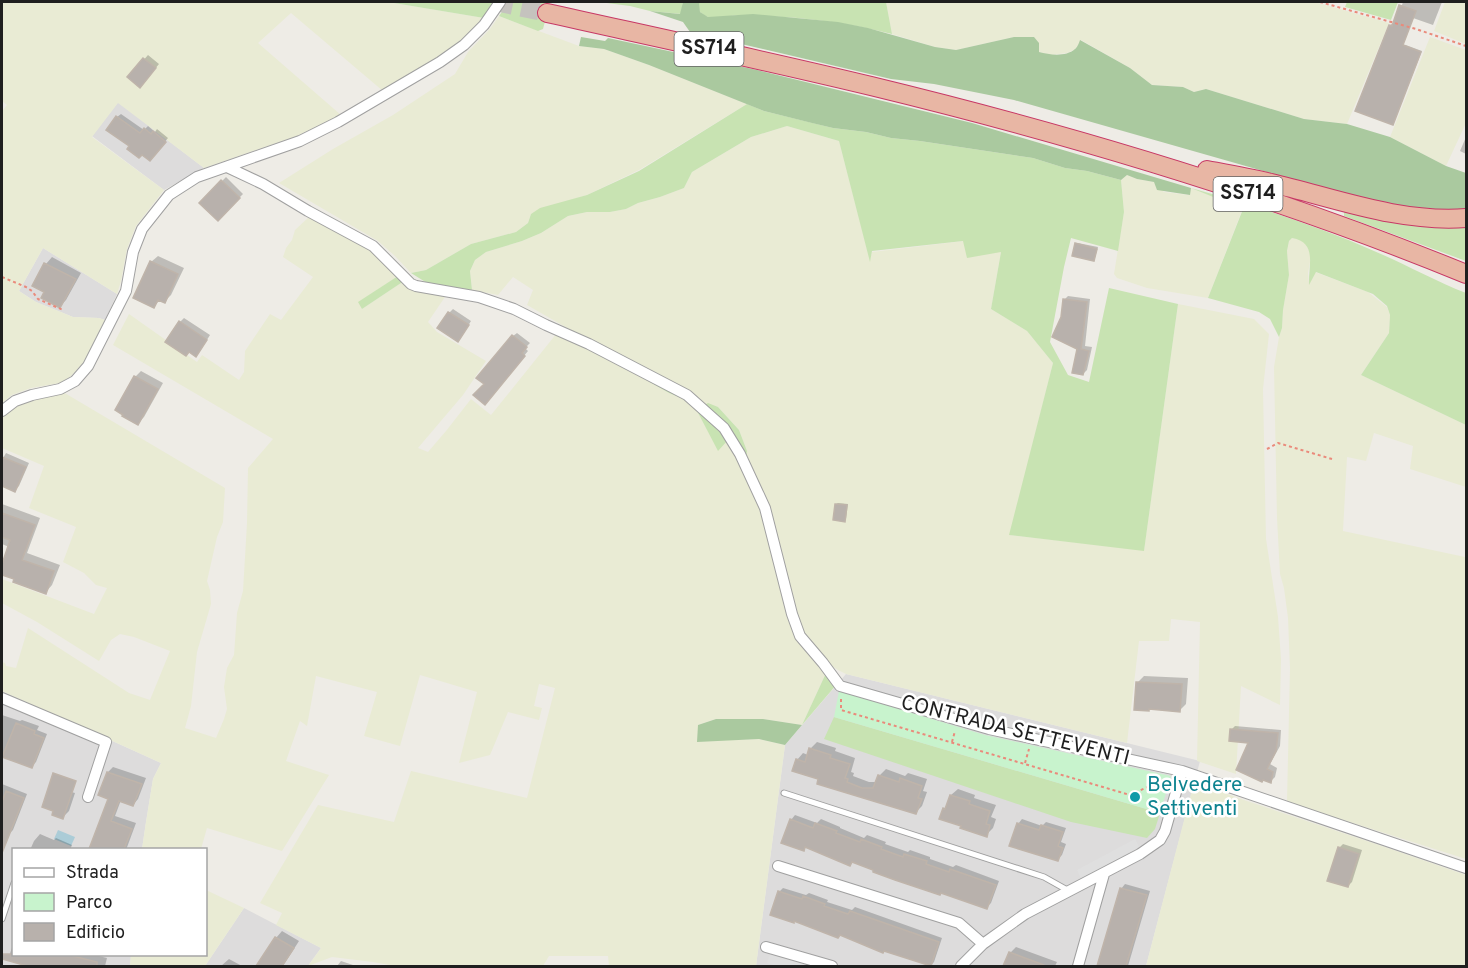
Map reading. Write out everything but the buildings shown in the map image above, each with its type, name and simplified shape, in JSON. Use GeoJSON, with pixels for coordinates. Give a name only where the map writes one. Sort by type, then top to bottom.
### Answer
{"type":"FeatureCollection","features":[{"type":"Feature","properties":{"kind":"highway","name":"SS714"},"geometry":{"type":"LineString","coordinates":[[547,13],[871,86],[1129,155],[1336,224],[1467,274]]}},
{"type":"Feature","properties":{"kind":"highway"},"geometry":{"type":"LineString","coordinates":[[1129,155],[1269,182],[1402,216],[1433,219],[1467,218]]}},
{"type":"Feature","properties":{"kind":"street"},"geometry":{"type":"LineString","coordinates":[[2,411],[15,401],[32,394],[60,389],[75,381],[88,366],[126,291],[133,252],[142,229],[169,195],[197,177],[300,141],[338,122],[440,62],[464,45],[484,25],[500,2]]}},
{"type":"Feature","properties":{"kind":"street"},"geometry":{"type":"LineString","coordinates":[[227,166],[372,246],[399,273],[416,286],[479,297],[514,309],[589,344],[687,395],[724,428],[740,454],[765,508],[792,614],[800,636],[840,685]]}},
{"type":"Feature","properties":{"kind":"street","name":"CONTRADA SETTEVENTI"},"geometry":{"type":"LineString","coordinates":[[840,685],[989,729],[1182,771],[1467,868]]}},
{"type":"Feature","properties":{"kind":"street"},"geometry":{"type":"LineString","coordinates":[[2,698],[106,742],[88,797]]}},
{"type":"Feature","properties":{"kind":"street"},"geometry":{"type":"LineString","coordinates":[[962,966],[983,944],[1025,914],[1104,874],[1160,840],[1165,831],[1182,771]]}},
{"type":"Feature","properties":{"kind":"street"},"geometry":{"type":"LineString","coordinates":[[778,866],[959,923],[983,944]]}},
{"type":"Feature","properties":{"kind":"street"},"geometry":{"type":"LineString","coordinates":[[1078,966],[1104,874]]}},
{"type":"Feature","properties":{"kind":"street"},"geometry":{"type":"LineString","coordinates":[[765,947],[832,966]]}},
{"type":"Feature","properties":{"kind":"lane"},"geometry":{"type":"LineString","coordinates":[[784,793],[1044,877],[1069,892]]}},
{"type":"Feature","properties":{"kind":"lane"},"geometry":{"type":"LineString","coordinates":[[2,919],[12,889]]}},
{"type":"Feature","properties":{"kind":"path"},"geometry":{"type":"LineString","coordinates":[[1320,2],[1467,46]]}},
{"type":"Feature","properties":{"kind":"path"},"geometry":{"type":"LineString","coordinates":[[2,277],[26,287],[38,299],[63,310]]}},
{"type":"Feature","properties":{"kind":"path"},"geometry":{"type":"LineString","coordinates":[[1267,449],[1278,443],[1332,459]]}},
{"type":"Feature","properties":{"kind":"path"},"geometry":{"type":"LineString","coordinates":[[840,685],[841,710],[1130,795],[1182,771]]}},
{"type":"Feature","properties":{"kind":"shaded area"},"geometry":{"type":"Polygon","coordinates":[[[118,102],[204,168],[164,190],[92,136],[118,102]]]}},
{"type":"Feature","properties":{"kind":"shaded area"},"geometry":{"type":"Polygon","coordinates":[[[43,248],[117,294],[105,320],[73,317],[36,302],[19,291],[43,248]]]}},
{"type":"Feature","properties":{"kind":"shaded area"},"geometry":{"type":"Polygon","coordinates":[[[846,674],[1200,761],[1146,966],[756,966],[785,745],[846,674]]]}},
{"type":"Feature","properties":{"kind":"shaded area"},"geometry":{"type":"Polygon","coordinates":[[[2,691],[161,763],[153,779],[142,848],[12,848],[12,956],[131,956],[130,966],[2,966],[2,691]]]}},
{"type":"Feature","properties":{"kind":"shaded area"},"geometry":{"type":"Polygon","coordinates":[[[1135,839],[1139,847],[1081,879],[1077,870],[1135,839]]]}},
{"type":"Feature","properties":{"kind":"shaded area"},"geometry":{"type":"Polygon","coordinates":[[[244,908],[321,948],[308,966],[205,966],[244,908]]]}},
{"type":"Feature","properties":{"kind":"shaded area"},"geometry":{"type":"Polygon","coordinates":[[[770,954],[809,966],[777,966],[767,963],[770,954]]]}},
{"type":"Feature","properties":{"kind":"green space"},"geometry":{"type":"Polygon","coordinates":[[[2,2],[394,3],[484,18],[456,47],[383,91],[291,13],[258,43],[341,115],[297,136],[204,168],[118,103],[92,137],[164,190],[136,226],[127,249],[117,294],[43,248],[19,291],[36,302],[73,317],[105,320],[84,362],[70,377],[60,383],[31,388],[12,395],[2,403],[2,111],[7,105],[2,101],[2,2]],[[143,58],[127,77],[140,87],[156,69],[143,58]]]}},
{"type":"Feature","properties":{"kind":"green space"},"geometry":{"type":"Polygon","coordinates":[[[359,2],[494,2],[484,18],[394,3],[359,2]]]}},
{"type":"Feature","properties":{"kind":"green space"},"geometry":{"type":"Polygon","coordinates":[[[509,2],[550,2],[543,29],[538,31],[499,16],[509,2]]]}},
{"type":"Feature","properties":{"kind":"green space"},"geometry":{"type":"Polygon","coordinates":[[[599,2],[683,2],[681,14],[599,2]]]}},
{"type":"Feature","properties":{"kind":"green space"},"geometry":{"type":"Polygon","coordinates":[[[683,2],[700,2],[700,12],[708,17],[753,14],[838,22],[935,47],[956,50],[1014,37],[1034,37],[1039,43],[1039,52],[1063,54],[1076,48],[1080,40],[1130,68],[1152,85],[1183,87],[1194,92],[1206,89],[1304,119],[1347,124],[1390,137],[1446,166],[1466,173],[1466,213],[1429,213],[1358,198],[1014,100],[934,84],[891,79],[690,32],[683,22],[650,11],[680,14],[683,2]]]}},
{"type":"Feature","properties":{"kind":"green space"},"geometry":{"type":"Polygon","coordinates":[[[700,2],[886,2],[892,34],[798,18],[740,15],[712,18],[700,12],[698,4],[700,2]]]}},
{"type":"Feature","properties":{"kind":"green space"},"geometry":{"type":"Polygon","coordinates":[[[886,2],[1315,2],[1389,23],[1347,124],[1304,119],[1206,89],[1194,92],[1183,87],[1152,85],[1130,68],[1081,40],[1076,49],[1051,55],[1039,52],[1014,37],[956,50],[935,47],[892,34],[886,2]]]}},
{"type":"Feature","properties":{"kind":"green space"},"geometry":{"type":"Polygon","coordinates":[[[1347,2],[1398,2],[1391,20],[1345,7],[1347,2]]]}},
{"type":"Feature","properties":{"kind":"green space"},"geometry":{"type":"Polygon","coordinates":[[[1445,2],[1466,2],[1466,44],[1434,31],[1445,2]]]}},
{"type":"Feature","properties":{"kind":"green space"},"geometry":{"type":"Polygon","coordinates":[[[499,16],[579,46],[604,49],[747,104],[639,170],[587,195],[531,214],[528,223],[516,232],[471,244],[426,270],[411,273],[378,241],[279,183],[393,115],[455,74],[468,52],[499,16]]]}},
{"type":"Feature","properties":{"kind":"green space"},"geometry":{"type":"Polygon","coordinates":[[[581,37],[605,41],[608,38],[757,70],[972,123],[1191,188],[1190,195],[1157,190],[1154,182],[1127,175],[1121,180],[1065,168],[1033,158],[833,128],[764,111],[604,49],[579,46],[581,37]]]}},
{"type":"Feature","properties":{"kind":"green space"},"geometry":{"type":"Polygon","coordinates":[[[1430,37],[1466,50],[1466,123],[1446,166],[1390,137],[1430,37]]]}},
{"type":"Feature","properties":{"kind":"green space"},"geometry":{"type":"Polygon","coordinates":[[[747,104],[764,111],[833,128],[1033,158],[1065,168],[1121,180],[1124,212],[1118,251],[1071,238],[1050,342],[1068,375],[1089,382],[1109,288],[1178,304],[1144,551],[1009,535],[1053,363],[1027,331],[991,309],[1001,252],[967,258],[963,241],[872,251],[870,262],[839,141],[787,126],[751,137],[692,172],[684,188],[626,209],[568,216],[541,233],[486,252],[475,260],[470,271],[472,290],[427,283],[411,273],[426,270],[471,244],[516,232],[528,223],[531,214],[540,208],[587,195],[639,171],[747,104]]]}},
{"type":"Feature","properties":{"kind":"green space"},"geometry":{"type":"Polygon","coordinates":[[[787,126],[839,141],[870,260],[872,252],[964,241],[1001,252],[991,309],[1027,331],[1053,363],[1010,535],[1144,550],[1178,304],[1254,319],[1269,334],[1263,389],[1266,539],[1278,617],[1281,659],[1280,705],[1241,686],[1236,774],[1197,761],[1200,622],[1171,619],[1169,641],[1139,641],[1127,743],[846,674],[821,659],[827,671],[802,725],[763,719],[716,719],[698,725],[731,740],[759,739],[785,745],[756,966],[609,966],[608,956],[549,956],[543,966],[395,966],[332,957],[308,966],[321,948],[276,925],[282,913],[260,903],[318,805],[394,822],[411,771],[527,798],[555,688],[539,684],[534,706],[542,708],[539,720],[508,712],[490,755],[459,763],[477,692],[420,675],[400,746],[364,736],[377,692],[316,676],[307,726],[300,721],[286,761],[329,775],[282,851],[207,828],[201,848],[142,848],[153,779],[161,763],[2,691],[2,662],[6,666],[16,668],[28,628],[129,693],[150,700],[170,651],[120,634],[111,640],[99,661],[2,603],[2,579],[94,614],[107,588],[96,585],[84,573],[63,562],[76,527],[29,508],[44,466],[2,448],[2,420],[16,407],[63,392],[225,488],[223,522],[217,537],[207,581],[211,604],[197,652],[191,706],[185,728],[216,738],[227,709],[224,687],[227,668],[234,655],[237,613],[243,591],[248,468],[273,439],[113,345],[129,314],[197,362],[202,355],[239,380],[244,372],[245,351],[270,314],[281,320],[313,277],[283,257],[295,230],[310,216],[370,248],[398,276],[359,302],[362,309],[404,281],[447,294],[428,322],[437,332],[486,361],[463,395],[418,448],[428,452],[471,399],[491,415],[557,333],[695,407],[718,450],[728,439],[747,451],[739,430],[718,407],[704,406],[527,305],[533,290],[513,277],[498,295],[472,290],[470,271],[475,260],[486,252],[541,233],[568,216],[626,209],[684,188],[692,172],[751,137],[787,126]],[[835,504],[833,520],[844,522],[847,505],[835,504]]]}},
{"type":"Feature","properties":{"kind":"green space"},"geometry":{"type":"Polygon","coordinates":[[[1127,175],[1154,182],[1164,192],[1189,195],[1191,188],[1243,208],[1208,298],[1147,288],[1117,278],[1114,274],[1124,212],[1121,180],[1127,175]]]}},
{"type":"Feature","properties":{"kind":"green space"},"geometry":{"type":"Polygon","coordinates":[[[1191,188],[1307,224],[1386,256],[1466,293],[1466,425],[1361,375],[1389,333],[1390,315],[1387,306],[1373,294],[1316,272],[1309,285],[1309,250],[1300,240],[1292,238],[1289,241],[1287,251],[1289,275],[1279,337],[1270,319],[1259,312],[1208,298],[1243,209],[1191,188]]]}},
{"type":"Feature","properties":{"kind":"green space"},"geometry":{"type":"Polygon","coordinates":[[[1344,207],[1406,222],[1448,228],[1466,225],[1466,261],[1344,216],[1344,207]]]}},
{"type":"Feature","properties":{"kind":"green space"},"geometry":{"type":"Polygon","coordinates":[[[1292,238],[1300,239],[1306,244],[1310,253],[1309,284],[1315,272],[1368,292],[1387,307],[1390,315],[1389,333],[1361,375],[1466,425],[1466,487],[1410,469],[1413,446],[1374,433],[1366,461],[1347,457],[1343,531],[1465,557],[1466,552],[1466,859],[1287,802],[1290,668],[1288,618],[1280,574],[1277,518],[1274,367],[1289,275],[1287,251],[1292,238]]]}},
{"type":"Feature","properties":{"kind":"green space"},"geometry":{"type":"Polygon","coordinates":[[[398,276],[404,281],[362,309],[358,302],[398,276]]]}},
{"type":"Feature","properties":{"kind":"green space"},"geometry":{"type":"Polygon","coordinates":[[[634,373],[703,406],[708,403],[718,407],[739,430],[747,451],[745,467],[728,440],[718,451],[695,407],[634,373]]]}},
{"type":"Feature","properties":{"kind":"green space"},"geometry":{"type":"Polygon","coordinates":[[[827,671],[837,684],[802,725],[827,671]]]}},
{"type":"Feature","properties":{"kind":"green space"},"geometry":{"type":"Polygon","coordinates":[[[839,691],[985,735],[1171,776],[1160,813],[834,717],[839,691]]]}},
{"type":"Feature","properties":{"kind":"green space"},"geometry":{"type":"Polygon","coordinates":[[[834,717],[1160,813],[1155,829],[1147,838],[1071,822],[824,739],[834,717]]]}},
{"type":"Feature","properties":{"kind":"green space"},"geometry":{"type":"Polygon","coordinates":[[[716,719],[763,719],[802,725],[785,745],[759,739],[697,742],[698,725],[716,719]]]}},
{"type":"Feature","properties":{"kind":"green space"},"geometry":{"type":"Polygon","coordinates":[[[1194,782],[1466,875],[1466,966],[1146,966],[1194,782]]]}},
{"type":"Feature","properties":{"kind":"green space"},"geometry":{"type":"Polygon","coordinates":[[[207,890],[244,908],[205,966],[130,966],[131,956],[207,956],[207,890]]]}},
{"type":"Feature","properties":{"kind":"water"},"geometry":{"type":"Polygon","coordinates":[[[58,830],[75,837],[71,846],[54,839],[58,830]]]}},
{"type":"Feature","properties":{"kind":"tunnel"},"geometry":{"type":"LineString","coordinates":[[495,2],[547,13]]}},
{"type":"Feature","properties":{"kind":"place","name":"Belvedere Settiventi"},"geometry":{"type":"Point","coordinates":[1135,797]}}]}
